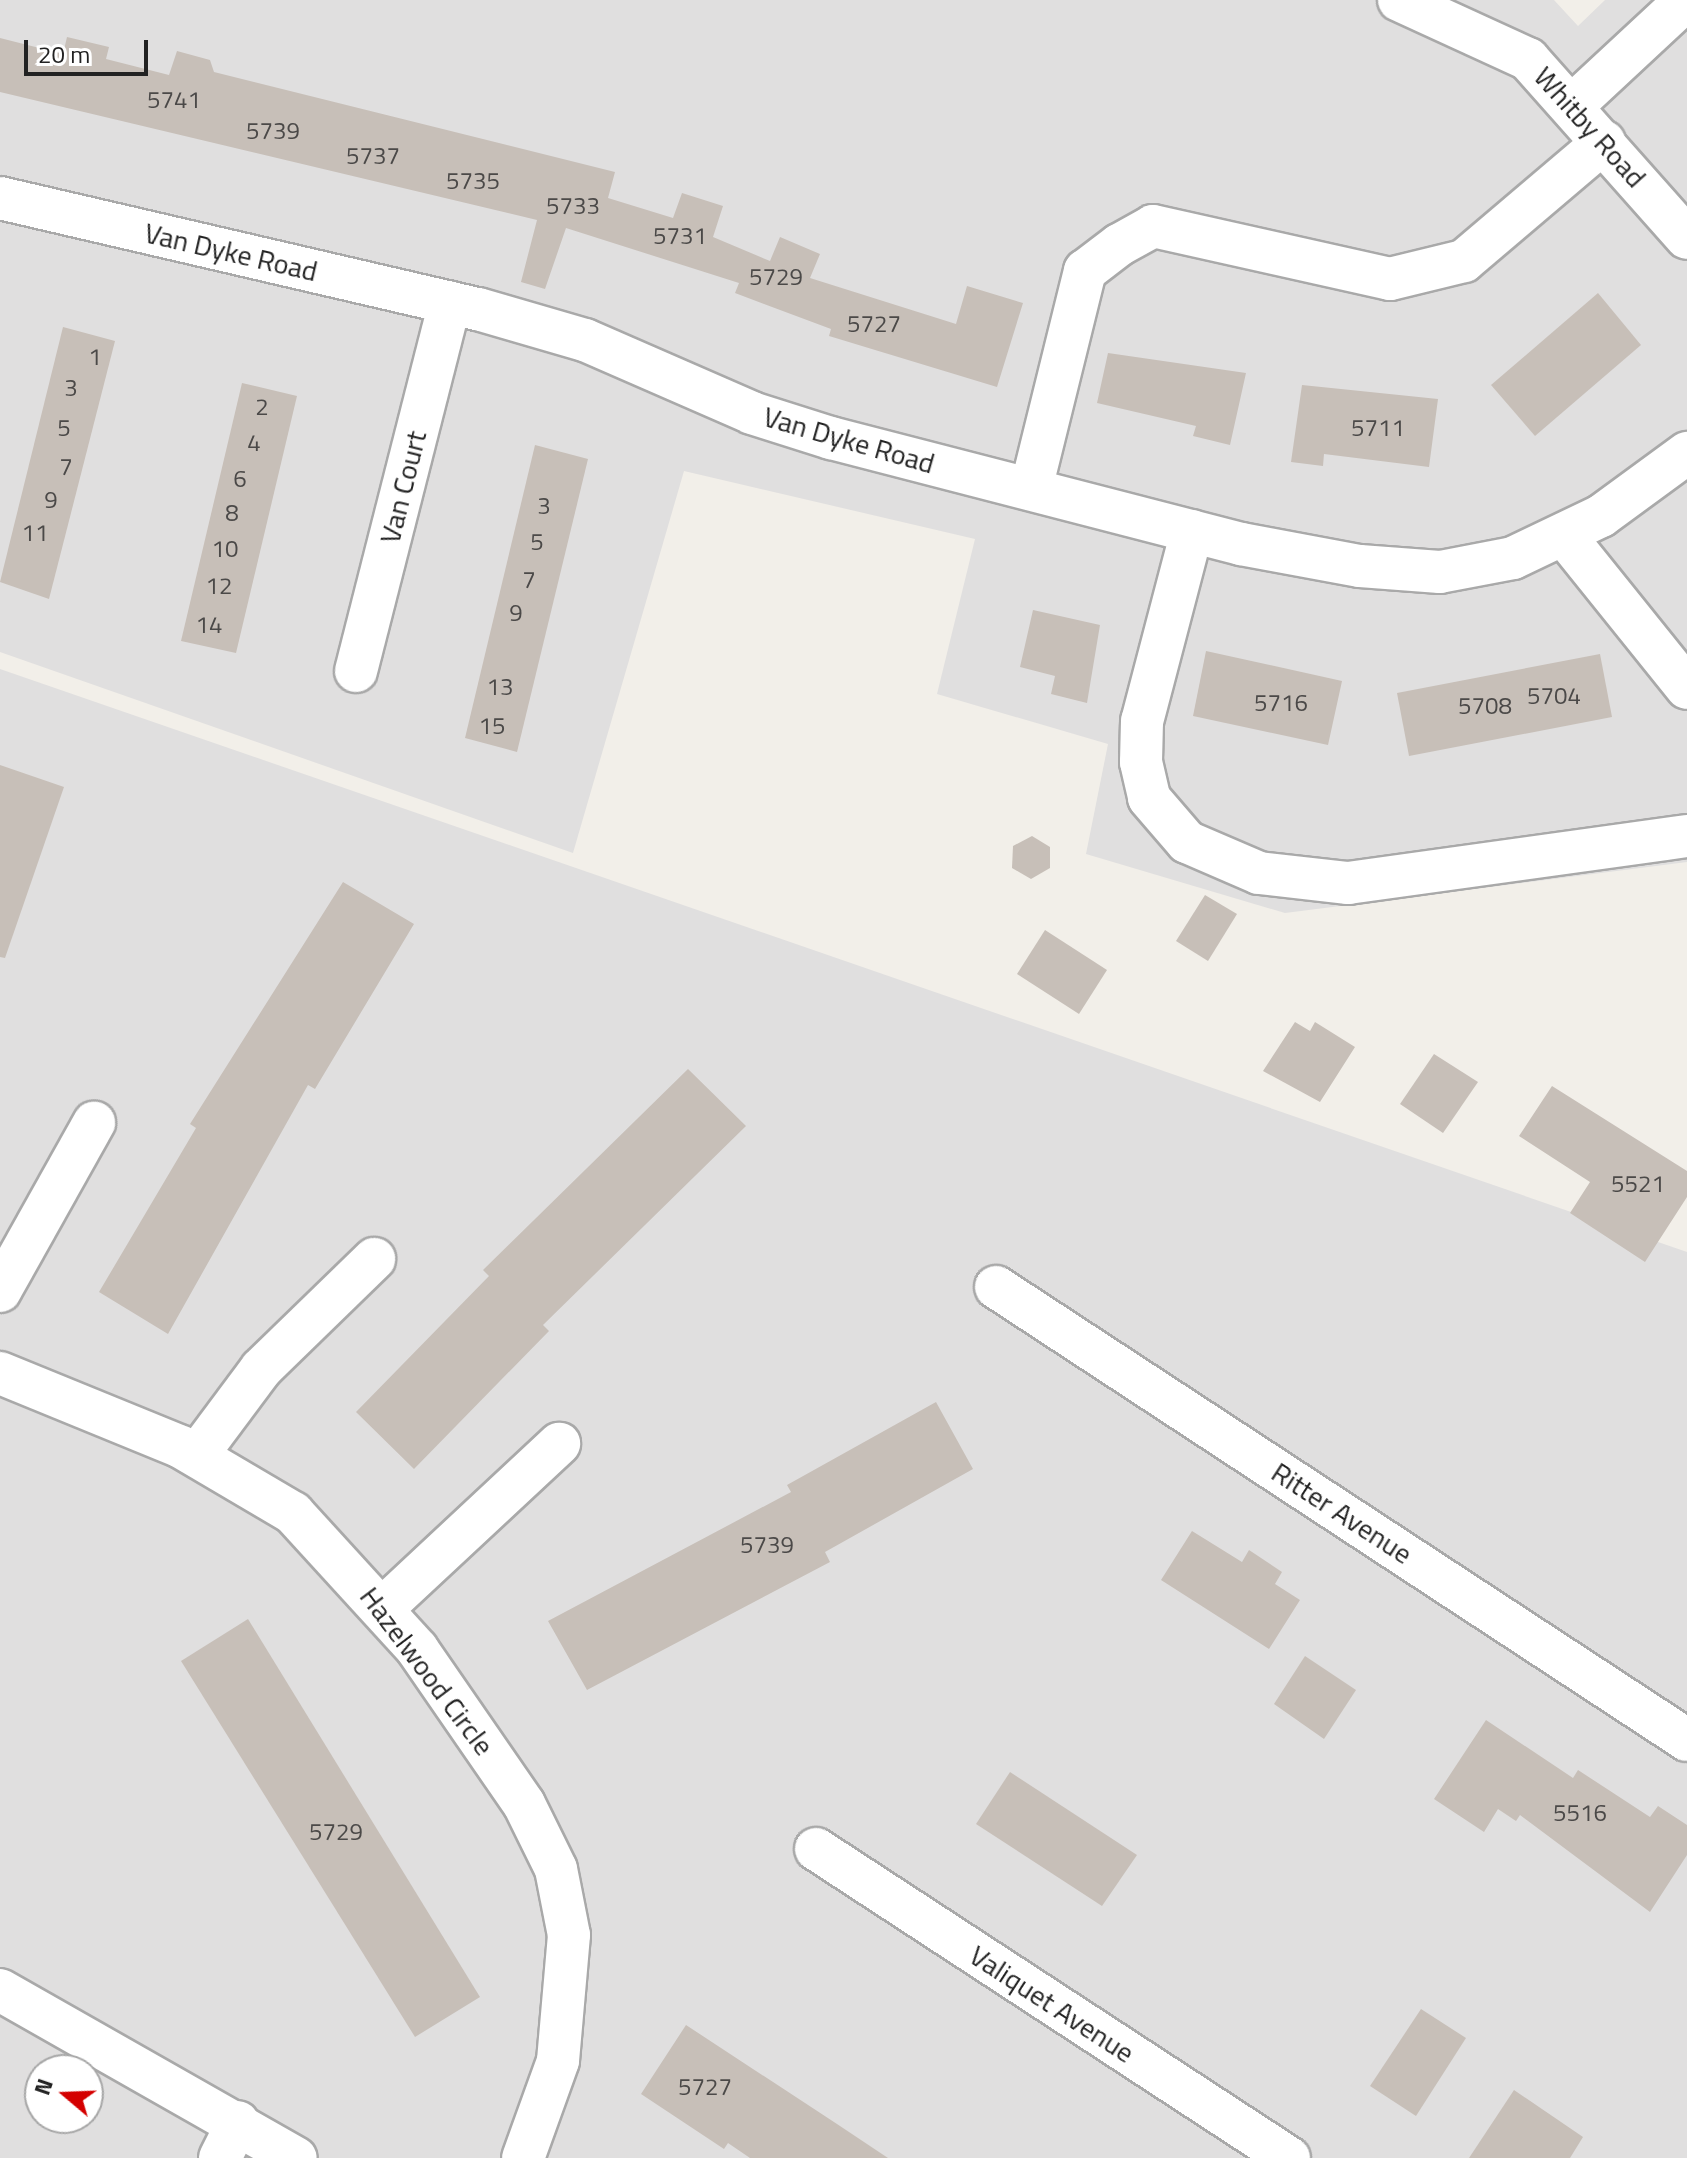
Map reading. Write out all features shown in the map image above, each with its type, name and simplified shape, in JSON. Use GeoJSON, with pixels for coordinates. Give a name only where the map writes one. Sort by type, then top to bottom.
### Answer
{"type":"FeatureCollection","features":[{"type":"Feature","properties":{"kind":"street"},"geometry":{"type":"LineString","coordinates":[[1573,105],[1686,0]]}},
{"type":"Feature","properties":{"kind":"street","name":"Whitby Road"},"geometry":{"type":"LineString","coordinates":[[1417,8],[1507,44],[1573,105],[1687,238]]}},
{"type":"Feature","properties":{"kind":"street"},"geometry":{"type":"LineString","coordinates":[[1031,489],[1085,271],[1119,245],[1153,226],[1390,279],[1464,261],[1604,142]]}},
{"type":"Feature","properties":{"kind":"street","name":"Van Dyke Road"},"geometry":{"type":"LineString","coordinates":[[0,198],[450,303],[585,340],[752,413],[1192,531],[1360,566],[1440,572],[1513,558],[1564,535],[1687,453]]}},
{"type":"Feature","properties":{"kind":"street","name":"Van Court"},"geometry":{"type":"LineString","coordinates":[[356,671],[450,303]]}},
{"type":"Feature","properties":{"kind":"street"},"geometry":{"type":"LineString","coordinates":[[1192,531],[1142,721],[1141,762],[1149,798],[1187,842],[1259,873],[1348,883],[1687,836]]}},
{"type":"Feature","properties":{"kind":"street"},"geometry":{"type":"LineString","coordinates":[[1564,535],[1687,688]]}},
{"type":"Feature","properties":{"kind":"street"},"geometry":{"type":"LineString","coordinates":[[0,1291],[94,1123]]}},
{"type":"Feature","properties":{"kind":"street"},"geometry":{"type":"LineString","coordinates":[[197,1455],[261,1369],[374,1259]]}},
{"type":"Feature","properties":{"kind":"street","name":"Ritter Avenue"},"geometry":{"type":"LineString","coordinates":[[996,1287],[1687,1740]]}},
{"type":"Feature","properties":{"kind":"street","name":"Hazelwood Circle"},"geometry":{"type":"LineString","coordinates":[[0,1373],[197,1455],[293,1513],[383,1608],[524,1804],[556,1869],[569,1935],[567,1987],[558,2061],[533,2154]]}},
{"type":"Feature","properties":{"kind":"street"},"geometry":{"type":"LineString","coordinates":[[383,1608],[559,1444]]}},
{"type":"Feature","properties":{"kind":"street","name":"Valiquet Avenue"},"geometry":{"type":"LineString","coordinates":[[816,1849],[1289,2158]]}},
{"type":"Feature","properties":{"kind":"street"},"geometry":{"type":"LineString","coordinates":[[0,1990],[229,2140],[296,2158]]}},
{"type":"Feature","properties":{"kind":"shaded area"},"geometry":{"type":"Polygon","coordinates":[[[0,0],[1554,0],[1578,26],[1605,0],[1687,0],[1687,862],[1285,913],[1086,854],[1108,744],[937,694],[975,539],[684,471],[573,853],[0,652],[0,0]]]}},
{"type":"Feature","properties":{"kind":"shaded area"},"geometry":{"type":"Polygon","coordinates":[[[0,669],[1687,1252],[1687,2158],[0,2158],[0,669]]]}},
{"type":"Feature","properties":{"kind":"building"},"geometry":{"type":"Polygon","coordinates":[[[67,37],[109,47],[106,59],[169,75],[177,51],[210,60],[214,72],[615,172],[608,198],[673,218],[682,193],[723,206],[713,237],[770,261],[780,237],[820,254],[810,278],[956,324],[967,286],[1023,303],[997,387],[829,336],[831,329],[735,293],[739,283],[566,228],[545,289],[521,282],[537,220],[0,92],[0,38],[63,54],[67,37]]]}},
{"type":"Feature","properties":{"kind":"building"},"geometry":{"type":"Polygon","coordinates":[[[1598,293],[1641,345],[1535,436],[1491,385],[1598,293]]]}},
{"type":"Feature","properties":{"kind":"building"},"geometry":{"type":"Polygon","coordinates":[[[63,327],[115,341],[49,599],[0,582],[63,327]]]}},
{"type":"Feature","properties":{"kind":"building"},"geometry":{"type":"Polygon","coordinates":[[[1108,353],[1246,373],[1230,445],[1193,436],[1196,426],[1097,403],[1108,353]]]}},
{"type":"Feature","properties":{"kind":"building"},"geometry":{"type":"Polygon","coordinates":[[[242,383],[297,396],[236,653],[181,641],[242,383]]]}},
{"type":"Feature","properties":{"kind":"building"},"geometry":{"type":"Polygon","coordinates":[[[1302,385],[1438,399],[1429,467],[1324,454],[1323,466],[1291,462],[1302,385]]]}},
{"type":"Feature","properties":{"kind":"building"},"geometry":{"type":"Polygon","coordinates":[[[535,445],[588,459],[517,752],[465,738],[535,445]]]}},
{"type":"Feature","properties":{"kind":"building"},"geometry":{"type":"Polygon","coordinates":[[[1033,610],[1100,625],[1087,703],[1051,694],[1055,676],[1020,667],[1033,610]]]}},
{"type":"Feature","properties":{"kind":"building"},"geometry":{"type":"Polygon","coordinates":[[[1206,651],[1342,681],[1328,745],[1193,716],[1206,651]]]}},
{"type":"Feature","properties":{"kind":"building"},"geometry":{"type":"Polygon","coordinates":[[[1600,654],[1612,717],[1409,756],[1397,693],[1600,654]]]}},
{"type":"Feature","properties":{"kind":"building"},"geometry":{"type":"Polygon","coordinates":[[[0,765],[64,787],[5,958],[0,957],[0,765]]]}},
{"type":"Feature","properties":{"kind":"building"},"geometry":{"type":"Polygon","coordinates":[[[1032,836],[1050,847],[1050,868],[1031,879],[1012,868],[1013,846],[1032,836]]]}},
{"type":"Feature","properties":{"kind":"building"},"geometry":{"type":"Polygon","coordinates":[[[343,882],[414,924],[315,1089],[308,1085],[168,1334],[99,1292],[196,1128],[190,1124],[343,882]]]}},
{"type":"Feature","properties":{"kind":"building"},"geometry":{"type":"Polygon","coordinates":[[[1205,895],[1237,914],[1208,961],[1176,941],[1205,895]]]}},
{"type":"Feature","properties":{"kind":"building"},"geometry":{"type":"Polygon","coordinates":[[[1045,930],[1107,970],[1079,1014],[1017,974],[1045,930]]]}},
{"type":"Feature","properties":{"kind":"building"},"geometry":{"type":"Polygon","coordinates":[[[1295,1022],[1310,1031],[1315,1022],[1355,1047],[1320,1102],[1263,1071],[1295,1022]]]}},
{"type":"Feature","properties":{"kind":"building"},"geometry":{"type":"Polygon","coordinates":[[[1434,1054],[1478,1082],[1443,1133],[1400,1104],[1434,1054]]]}},
{"type":"Feature","properties":{"kind":"building"},"geometry":{"type":"Polygon","coordinates":[[[688,1069],[746,1126],[543,1325],[549,1331],[414,1469],[356,1412],[489,1276],[483,1270],[688,1069]]]}},
{"type":"Feature","properties":{"kind":"building"},"geometry":{"type":"Polygon","coordinates":[[[1552,1086],[1687,1171],[1687,1197],[1645,1262],[1570,1213],[1590,1182],[1519,1136],[1552,1086]]]}},
{"type":"Feature","properties":{"kind":"building"},"geometry":{"type":"Polygon","coordinates":[[[936,1402],[973,1469],[825,1552],[830,1562],[587,1690],[548,1621],[791,1492],[787,1485],[936,1402]]]}},
{"type":"Feature","properties":{"kind":"building"},"geometry":{"type":"Polygon","coordinates":[[[1192,1531],[1242,1562],[1249,1550],[1282,1572],[1275,1584],[1300,1600],[1269,1649],[1161,1580],[1192,1531]]]}},
{"type":"Feature","properties":{"kind":"building"},"geometry":{"type":"Polygon","coordinates":[[[248,1619],[480,1997],[415,2037],[181,1661],[248,1619]]]}},
{"type":"Feature","properties":{"kind":"building"},"geometry":{"type":"Polygon","coordinates":[[[1305,1656],[1356,1690],[1324,1739],[1274,1704],[1305,1656]]]}},
{"type":"Feature","properties":{"kind":"building"},"geometry":{"type":"Polygon","coordinates":[[[1486,1720],[1573,1778],[1578,1770],[1650,1817],[1658,1806],[1687,1825],[1687,1855],[1650,1912],[1520,1815],[1516,1821],[1498,1809],[1484,1832],[1434,1799],[1486,1720]]]}},
{"type":"Feature","properties":{"kind":"building"},"geometry":{"type":"Polygon","coordinates":[[[1010,1772],[1137,1855],[1102,1906],[976,1824],[1010,1772]]]}},
{"type":"Feature","properties":{"kind":"building"},"geometry":{"type":"Polygon","coordinates":[[[1421,2009],[1466,2038],[1416,2116],[1370,2086],[1421,2009]]]}},
{"type":"Feature","properties":{"kind":"building"},"geometry":{"type":"Polygon","coordinates":[[[686,2025],[888,2158],[750,2158],[728,2143],[724,2149],[641,2094],[686,2025]]]}},
{"type":"Feature","properties":{"kind":"building"},"geometry":{"type":"Polygon","coordinates":[[[1514,2090],[1583,2137],[1570,2158],[1469,2158],[1514,2090]]]}}]}
